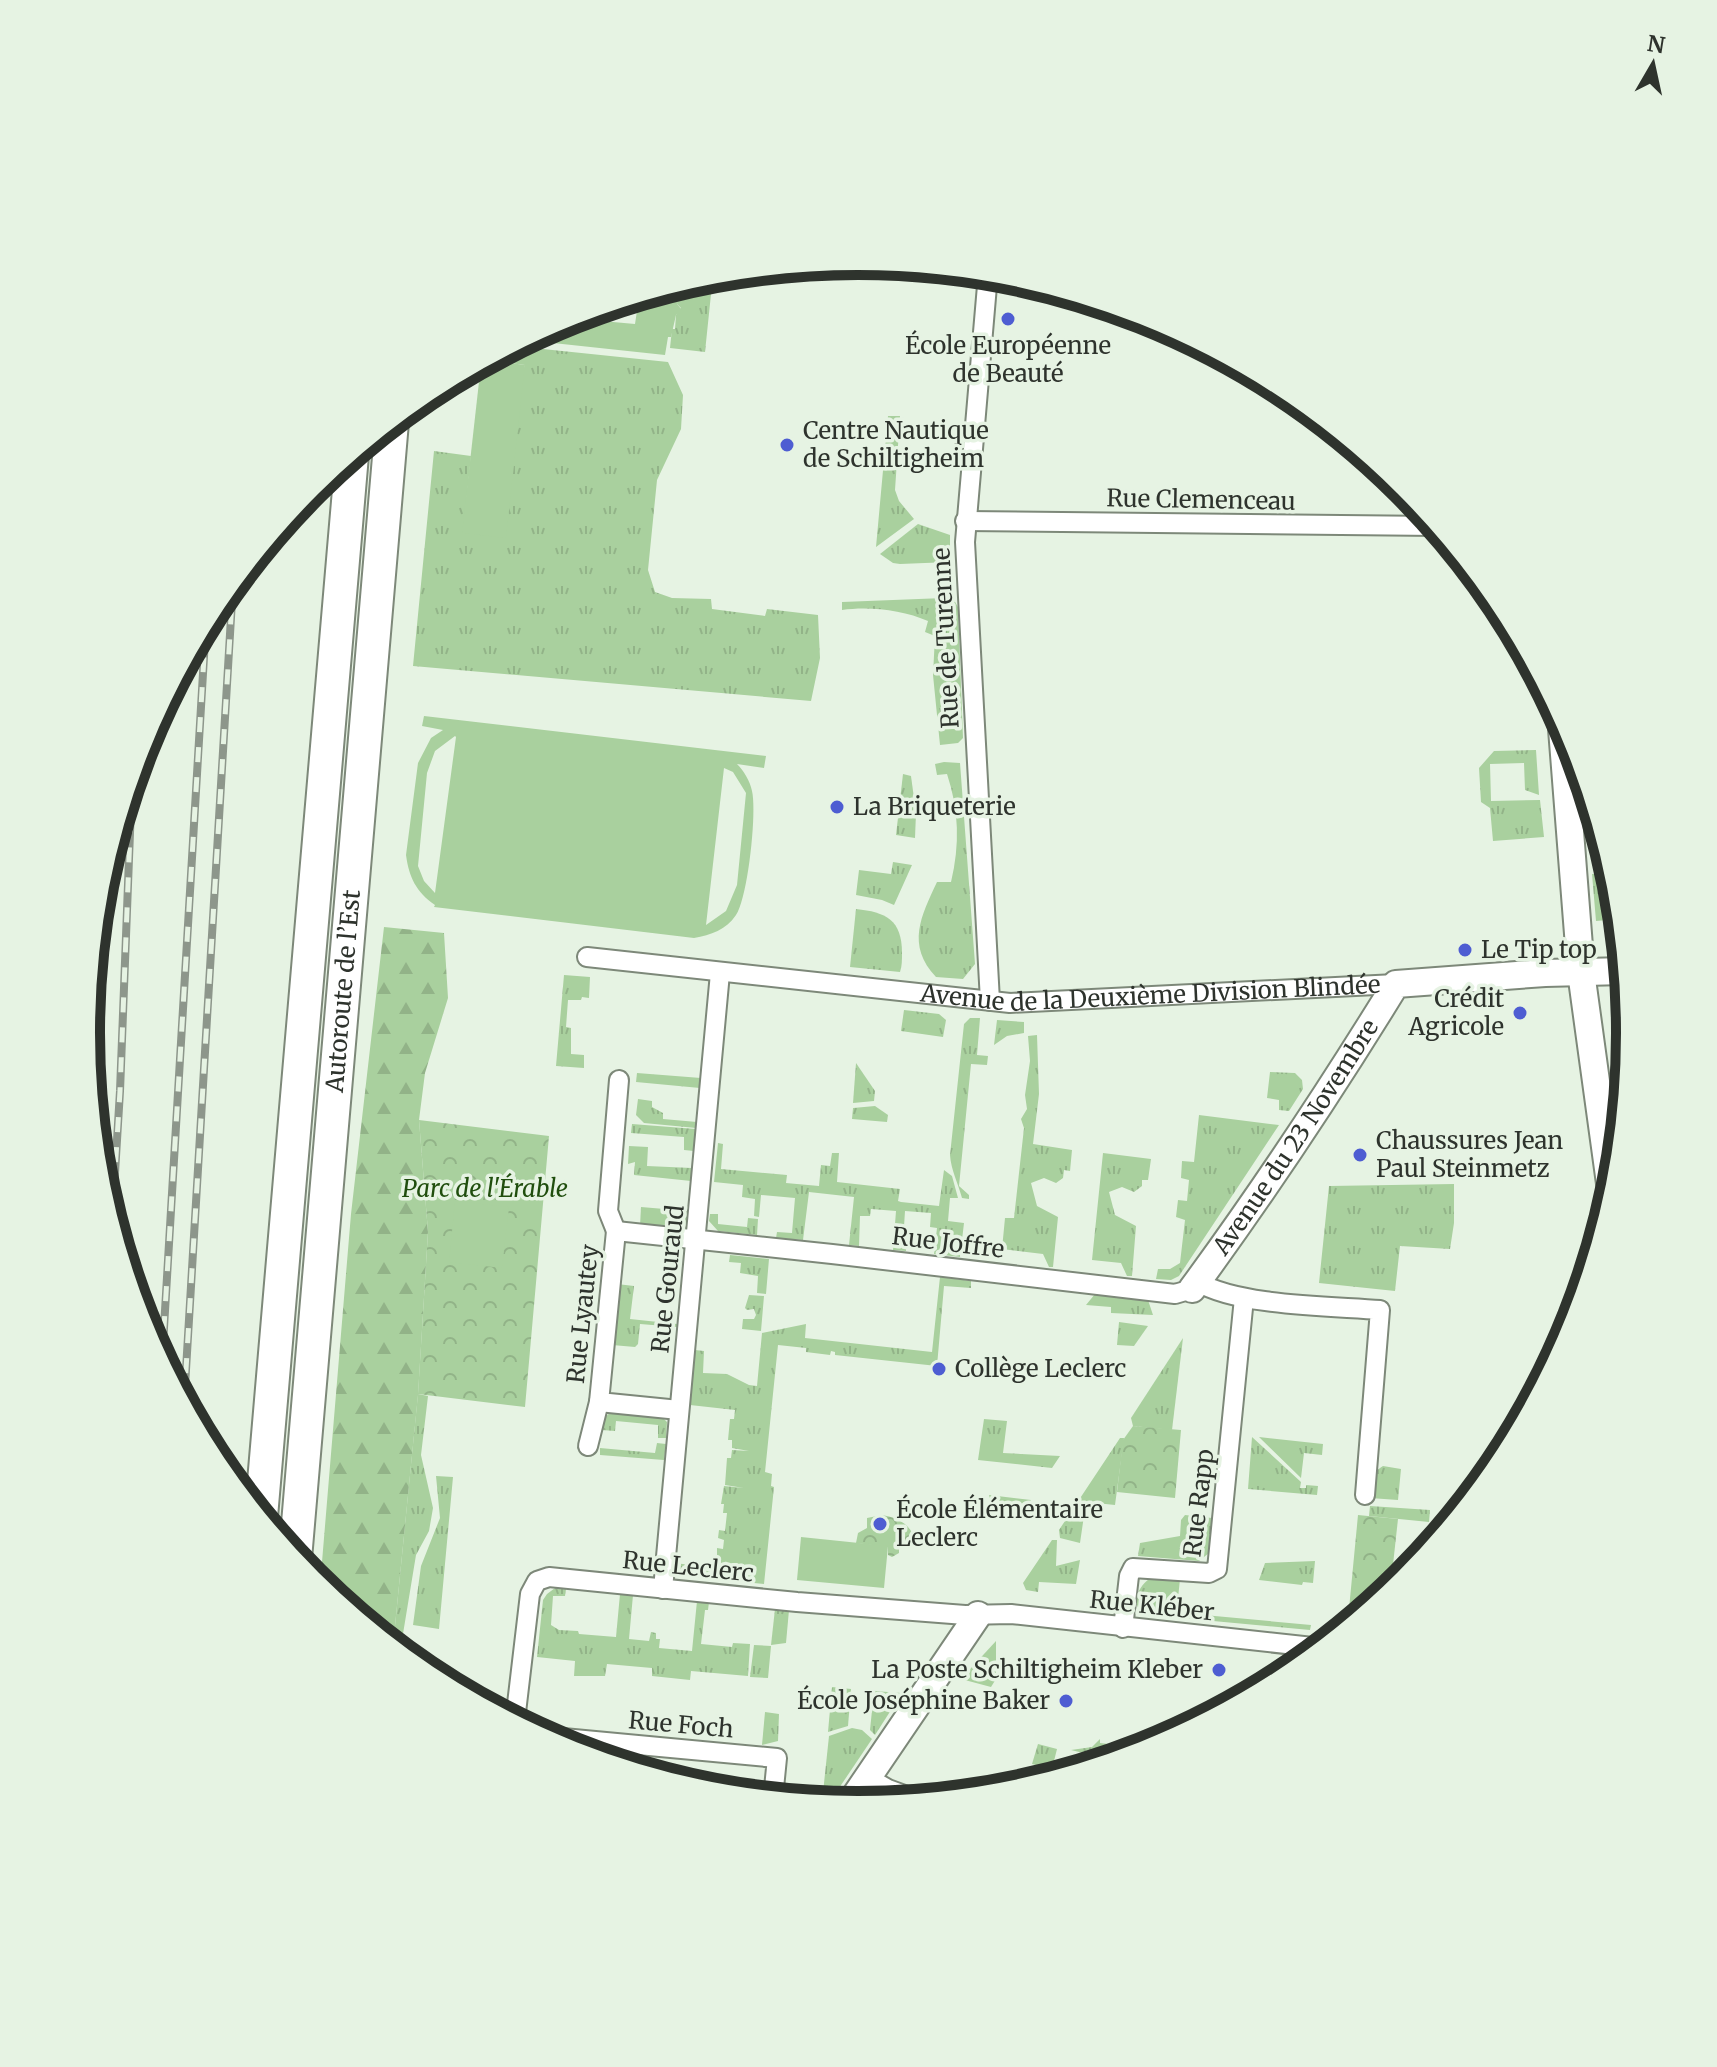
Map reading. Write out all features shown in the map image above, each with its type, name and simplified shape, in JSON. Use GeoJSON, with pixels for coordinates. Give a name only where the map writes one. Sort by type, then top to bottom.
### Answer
{"type":"FeatureCollection","features":[{"type":"Feature","properties":{"kind":"highway","name":"Autoroute de l’Est"},"geometry":{"type":"LineString","coordinates":[[296,1543],[391,437]]}},
{"type":"Feature","properties":{"kind":"highway","name":"Autoroute de l’Est"},"geometry":{"type":"LineString","coordinates":[[262,1502],[346,474]]}},
{"type":"Feature","properties":{"kind":"street","name":"Rue de Turenne"},"geometry":{"type":"LineString","coordinates":[[987,286],[965,521],[990,1001]]}},
{"type":"Feature","properties":{"kind":"street","name":"Rue Clemenceau"},"geometry":{"type":"LineString","coordinates":[[965,521],[1422,526]]}},
{"type":"Feature","properties":{"kind":"street"},"geometry":{"type":"LineString","coordinates":[[1564,756],[1581,972],[1606,1157]]}},
{"type":"Feature","properties":{"kind":"street","name":"Avenue de la Deuxième Division Blindée"},"geometry":{"type":"LineString","coordinates":[[587,957],[1010,1003],[1614,971]]}},
{"type":"Feature","properties":{"kind":"street","name":"Rue Gouraud"},"geometry":{"type":"LineString","coordinates":[[663,1589],[720,973]]}},
{"type":"Feature","properties":{"kind":"street","name":"Avenue du 23 Novembre"},"geometry":{"type":"LineString","coordinates":[[1195,1286],[1310,1118],[1396,984]]}},
{"type":"Feature","properties":{"kind":"street","name":"Rue Lyautey"},"geometry":{"type":"LineString","coordinates":[[588,1446],[599,1402],[616,1231],[608,1211],[619,1080]]}},
{"type":"Feature","properties":{"kind":"street","name":"Rue Lyautey"},"geometry":{"type":"LineString","coordinates":[[616,1231],[697,1240]]}},
{"type":"Feature","properties":{"kind":"street","name":"Rue Joffre"},"geometry":{"type":"LineString","coordinates":[[697,1240],[1175,1294],[1195,1286]]}},
{"type":"Feature","properties":{"kind":"street"},"geometry":{"type":"LineString","coordinates":[[1195,1286],[1244,1298],[1380,1310],[1365,1495]]}},
{"type":"Feature","properties":{"kind":"street","name":"Rue Rapp"},"geometry":{"type":"LineString","coordinates":[[1123,1628],[1129,1576],[1133,1568],[1209,1573],[1217,1569],[1244,1298]]}},
{"type":"Feature","properties":{"kind":"street","name":"Rue Lyautey"},"geometry":{"type":"LineString","coordinates":[[599,1402],[679,1410]]}},
{"type":"Feature","properties":{"kind":"street","name":"Rue Leclerc"},"geometry":{"type":"LineString","coordinates":[[516,1710],[528,1603],[537,1581],[549,1577],[978,1615]]}},
{"type":"Feature","properties":{"kind":"street","name":"Rue Kléber"},"geometry":{"type":"LineString","coordinates":[[978,1615],[1011,1614],[1304,1646]]}},
{"type":"Feature","properties":{"kind":"street"},"geometry":{"type":"LineString","coordinates":[[857,1792],[978,1615]]}},
{"type":"Feature","properties":{"kind":"street","name":"Rue Foch"},"geometry":{"type":"LineString","coordinates":[[583,1740],[777,1758],[774,1787]]}},
{"type":"Feature","properties":{"kind":"street"},"geometry":{"type":"LineString","coordinates":[[867,1777],[892,1791]]}},
{"type":"Feature","properties":{"kind":"green space"},"geometry":{"type":"Polygon","coordinates":[[[711,290],[705,352],[670,348],[672,329],[675,329],[676,315],[681,308],[677,304],[677,298],[711,290]]]}},
{"type":"Feature","properties":{"kind":"green space"},"geometry":{"type":"Polygon","coordinates":[[[677,298],[677,304],[682,310],[676,315],[665,355],[547,342],[600,321],[635,324],[637,311],[634,309],[677,298]]]}},
{"type":"Feature","properties":{"kind":"green space"},"geometry":{"type":"Polygon","coordinates":[[[534,348],[668,362],[683,395],[681,429],[657,480],[648,570],[655,592],[672,598],[711,599],[712,609],[765,616],[767,609],[818,615],[820,658],[811,701],[413,666],[434,451],[471,456],[463,533],[525,365],[506,362],[534,348]]]}},
{"type":"Feature","properties":{"kind":"green space"},"geometry":{"type":"Polygon","coordinates":[[[506,362],[525,365],[506,538],[462,533],[480,377],[506,362]]]}},
{"type":"Feature","properties":{"kind":"green space"},"geometry":{"type":"Polygon","coordinates":[[[888,416],[900,416],[895,490],[899,501],[914,519],[876,547],[888,416]]]}},
{"type":"Feature","properties":{"kind":"green space"},"geometry":{"type":"Polygon","coordinates":[[[918,524],[950,535],[950,562],[900,564],[880,554],[918,524]]]}},
{"type":"Feature","properties":{"kind":"green space"},"geometry":{"type":"Polygon","coordinates":[[[954,600],[958,607],[963,738],[958,743],[940,745],[933,675],[935,636],[925,632],[928,621],[886,610],[842,610],[842,602],[954,600]]]}},
{"type":"Feature","properties":{"kind":"green space"},"geometry":{"type":"Polygon","coordinates":[[[424,716],[766,756],[764,768],[737,764],[751,787],[753,817],[748,873],[736,915],[718,931],[694,938],[434,907],[414,883],[406,855],[418,763],[431,738],[443,730],[422,726],[424,716]],[[456,737],[435,751],[427,773],[418,866],[424,881],[435,893],[456,737]],[[724,768],[706,925],[726,911],[737,885],[746,793],[733,772],[724,768]]]}},
{"type":"Feature","properties":{"kind":"green space"},"geometry":{"type":"Polygon","coordinates":[[[1536,750],[1539,795],[1525,790],[1524,763],[1490,764],[1491,801],[1540,800],[1544,837],[1493,841],[1490,808],[1481,802],[1479,768],[1494,751],[1536,750]]]}},
{"type":"Feature","properties":{"kind":"green space"},"geometry":{"type":"Polygon","coordinates":[[[960,763],[975,964],[963,979],[936,977],[921,953],[919,942],[926,907],[937,882],[951,882],[956,855],[956,814],[951,787],[947,774],[937,775],[935,764],[960,763]]]}},
{"type":"Feature","properties":{"kind":"green space"},"geometry":{"type":"Polygon","coordinates":[[[903,774],[911,776],[916,813],[915,838],[896,835],[903,774]]]}},
{"type":"Feature","properties":{"kind":"green space"},"geometry":{"type":"Polygon","coordinates":[[[893,862],[912,865],[894,905],[856,895],[859,870],[891,874],[893,862]]]}},
{"type":"Feature","properties":{"kind":"green space"},"geometry":{"type":"Polygon","coordinates":[[[1592,874],[1599,874],[1608,920],[1596,921],[1592,874]]]}},
{"type":"Feature","properties":{"kind":"green space"},"geometry":{"type":"Polygon","coordinates":[[[856,909],[876,912],[895,925],[901,942],[900,972],[850,967],[856,909]]]}},
{"type":"Feature","properties":{"kind":"green space"},"geometry":{"type":"Polygon","coordinates":[[[384,927],[444,933],[448,998],[425,1073],[419,1120],[428,1232],[418,1395],[394,1633],[321,1569],[351,1214],[384,927]]]}},
{"type":"Feature","properties":{"kind":"green space"},"geometry":{"type":"Polygon","coordinates":[[[564,975],[590,977],[589,998],[568,1000],[566,1027],[571,1028],[571,1054],[584,1055],[584,1068],[556,1066],[564,975]]]}},
{"type":"Feature","properties":{"kind":"green space"},"geometry":{"type":"Polygon","coordinates":[[[904,1010],[939,1014],[946,1020],[943,1037],[901,1031],[904,1010]]]}},
{"type":"Feature","properties":{"kind":"green space"},"geometry":{"type":"Polygon","coordinates":[[[970,1018],[980,1018],[977,1055],[988,1056],[987,1065],[971,1064],[959,1186],[969,1195],[969,1199],[962,1198],[950,1155],[964,1024],[970,1018]]]}},
{"type":"Feature","properties":{"kind":"green space"},"geometry":{"type":"Polygon","coordinates":[[[997,1020],[1024,1022],[1024,1033],[1007,1036],[994,1045],[997,1020]]]}},
{"type":"Feature","properties":{"kind":"green space"},"geometry":{"type":"Polygon","coordinates":[[[1037,1035],[1039,1094],[1033,1144],[1072,1150],[1070,1171],[1064,1170],[1063,1178],[1056,1183],[1044,1178],[1031,1183],[1037,1206],[1058,1217],[1053,1267],[1049,1267],[1043,1254],[1002,1249],[1005,1218],[1014,1218],[1024,1128],[1021,1119],[1027,1109],[1028,1036],[1037,1035]]]}},
{"type":"Feature","properties":{"kind":"green space"},"geometry":{"type":"Polygon","coordinates":[[[856,1063],[875,1091],[874,1101],[853,1103],[856,1063]]]}},
{"type":"Feature","properties":{"kind":"green space"},"geometry":{"type":"Polygon","coordinates":[[[1270,1072],[1295,1073],[1302,1080],[1303,1089],[1289,1111],[1279,1110],[1279,1100],[1267,1098],[1270,1072]]]}},
{"type":"Feature","properties":{"kind":"green space"},"geometry":{"type":"Polygon","coordinates":[[[637,1073],[701,1078],[700,1088],[636,1082],[637,1073]]]}},
{"type":"Feature","properties":{"kind":"green space"},"geometry":{"type":"Polygon","coordinates":[[[638,1099],[652,1101],[652,1107],[663,1113],[663,1119],[697,1122],[696,1128],[644,1123],[636,1115],[638,1099]]]}},
{"type":"Feature","properties":{"kind":"green space"},"geometry":{"type":"Polygon","coordinates":[[[875,1106],[888,1115],[887,1122],[852,1119],[853,1108],[875,1106]]]}},
{"type":"Feature","properties":{"kind":"green space"},"geometry":{"type":"Polygon","coordinates":[[[1199,1115],[1279,1125],[1179,1276],[1171,1280],[1156,1279],[1158,1269],[1170,1269],[1180,1263],[1185,1220],[1176,1217],[1178,1200],[1187,1201],[1189,1180],[1181,1178],[1182,1161],[1194,1162],[1199,1115]]]}},
{"type":"Feature","properties":{"kind":"green space","name":"Parc de l'Érable"},"geometry":{"type":"Polygon","coordinates":[[[419,1120],[549,1136],[525,1407],[418,1394],[428,1232],[419,1120]]]}},
{"type":"Feature","properties":{"kind":"green space"},"geometry":{"type":"Polygon","coordinates":[[[632,1124],[696,1129],[694,1151],[684,1150],[684,1137],[631,1133],[632,1124]]]}},
{"type":"Feature","properties":{"kind":"green space"},"geometry":{"type":"Polygon","coordinates":[[[718,1143],[723,1144],[721,1169],[787,1175],[786,1183],[819,1186],[821,1165],[830,1166],[832,1153],[839,1153],[837,1182],[900,1189],[898,1201],[901,1202],[939,1206],[944,1170],[952,1176],[958,1198],[950,1198],[948,1221],[964,1223],[960,1257],[934,1254],[937,1228],[930,1227],[931,1213],[905,1211],[903,1242],[906,1243],[906,1251],[893,1250],[896,1211],[871,1209],[870,1216],[860,1216],[859,1246],[849,1245],[854,1197],[809,1192],[803,1240],[776,1238],[777,1232],[792,1233],[795,1198],[761,1195],[759,1217],[754,1216],[755,1199],[742,1197],[743,1185],[714,1182],[718,1143]]]}},
{"type":"Feature","properties":{"kind":"green space"},"geometry":{"type":"Polygon","coordinates":[[[629,1146],[648,1147],[647,1166],[692,1168],[691,1181],[634,1175],[635,1162],[628,1164],[629,1146]]]}},
{"type":"Feature","properties":{"kind":"green space"},"geometry":{"type":"Polygon","coordinates":[[[1103,1153],[1151,1159],[1148,1180],[1142,1180],[1142,1186],[1134,1192],[1122,1187],[1109,1192],[1115,1215],[1136,1226],[1132,1276],[1127,1276],[1121,1263],[1092,1260],[1103,1153]]]}},
{"type":"Feature","properties":{"kind":"green space"},"geometry":{"type":"Polygon","coordinates":[[[1454,1184],[1450,1249],[1400,1246],[1395,1291],[1319,1283],[1329,1186],[1454,1184]]]}},
{"type":"Feature","properties":{"kind":"green space"},"geometry":{"type":"Polygon","coordinates":[[[455,1201],[509,1207],[502,1268],[449,1262],[455,1201]]]}},
{"type":"Feature","properties":{"kind":"green space"},"geometry":{"type":"Polygon","coordinates":[[[641,1207],[688,1211],[686,1224],[679,1230],[640,1226],[641,1207]]]}},
{"type":"Feature","properties":{"kind":"green space"},"geometry":{"type":"Polygon","coordinates":[[[710,1214],[718,1214],[718,1224],[747,1227],[748,1218],[758,1219],[757,1235],[718,1231],[709,1221],[710,1214]]]}},
{"type":"Feature","properties":{"kind":"green space"},"geometry":{"type":"Polygon","coordinates":[[[730,1255],[769,1259],[766,1294],[757,1293],[758,1276],[740,1273],[741,1263],[729,1262],[730,1255]]]}},
{"type":"Feature","properties":{"kind":"green space"},"geometry":{"type":"Polygon","coordinates":[[[940,1277],[971,1281],[971,1288],[944,1286],[937,1366],[835,1355],[831,1351],[830,1355],[806,1352],[806,1348],[778,1345],[765,1472],[772,1474],[771,1486],[774,1487],[764,1584],[683,1576],[677,1571],[675,1563],[714,1568],[714,1572],[720,1573],[721,1558],[717,1557],[717,1548],[723,1549],[724,1540],[718,1538],[719,1530],[725,1531],[727,1513],[723,1513],[724,1504],[721,1504],[724,1486],[744,1488],[725,1485],[727,1458],[731,1458],[732,1450],[749,1451],[732,1448],[732,1440],[728,1440],[730,1419],[734,1419],[735,1410],[690,1405],[695,1350],[704,1351],[703,1373],[727,1374],[757,1386],[762,1333],[806,1324],[805,1338],[932,1352],[940,1277]]]}},
{"type":"Feature","properties":{"kind":"green space"},"geometry":{"type":"Polygon","coordinates":[[[617,1284],[634,1286],[630,1319],[677,1324],[677,1327],[640,1324],[635,1347],[612,1345],[617,1284]]]}},
{"type":"Feature","properties":{"kind":"green space"},"geometry":{"type":"Polygon","coordinates":[[[1095,1294],[1148,1300],[1153,1315],[1111,1313],[1111,1307],[1086,1305],[1095,1294]]]}},
{"type":"Feature","properties":{"kind":"green space"},"geometry":{"type":"Polygon","coordinates":[[[749,1295],[764,1296],[761,1331],[742,1329],[743,1319],[754,1319],[756,1315],[754,1309],[745,1308],[749,1295]]]}},
{"type":"Feature","properties":{"kind":"green space"},"geometry":{"type":"Polygon","coordinates":[[[1119,1322],[1148,1326],[1134,1346],[1117,1345],[1119,1322]]]}},
{"type":"Feature","properties":{"kind":"green space"},"geometry":{"type":"Polygon","coordinates":[[[1183,1338],[1172,1430],[1133,1426],[1131,1418],[1183,1338]]]}},
{"type":"Feature","properties":{"kind":"green space"},"geometry":{"type":"Polygon","coordinates":[[[418,1394],[428,1396],[421,1455],[433,1508],[429,1531],[416,1555],[402,1639],[394,1633],[418,1394]]]}},
{"type":"Feature","properties":{"kind":"green space"},"geometry":{"type":"Polygon","coordinates":[[[611,1412],[661,1416],[667,1422],[666,1438],[658,1438],[658,1425],[616,1421],[615,1431],[602,1430],[603,1419],[611,1412]]]}},
{"type":"Feature","properties":{"kind":"green space"},"geometry":{"type":"Polygon","coordinates":[[[984,1419],[1007,1421],[1003,1453],[1060,1456],[1052,1468],[978,1460],[984,1419]]]}},
{"type":"Feature","properties":{"kind":"green space"},"geometry":{"type":"Polygon","coordinates":[[[1133,1426],[1181,1430],[1175,1498],[1117,1492],[1123,1440],[1133,1426]]]}},
{"type":"Feature","properties":{"kind":"green space"},"geometry":{"type":"Polygon","coordinates":[[[1252,1437],[1301,1482],[1300,1488],[1318,1486],[1317,1495],[1248,1489],[1252,1437]]]}},
{"type":"Feature","properties":{"kind":"green space"},"geometry":{"type":"Polygon","coordinates":[[[1259,1437],[1323,1444],[1322,1455],[1304,1453],[1301,1478],[1259,1437]]]}},
{"type":"Feature","properties":{"kind":"green space"},"geometry":{"type":"Polygon","coordinates":[[[1120,1438],[1124,1438],[1115,1505],[1086,1502],[1080,1543],[1060,1538],[1059,1530],[1120,1438]]]}},
{"type":"Feature","properties":{"kind":"green space"},"geometry":{"type":"Polygon","coordinates":[[[657,1443],[666,1444],[664,1460],[600,1455],[600,1448],[655,1453],[657,1443]]]}},
{"type":"Feature","properties":{"kind":"green space"},"geometry":{"type":"Polygon","coordinates":[[[1383,1466],[1401,1469],[1398,1500],[1370,1498],[1374,1476],[1383,1466]]]}},
{"type":"Feature","properties":{"kind":"green space"},"geometry":{"type":"Polygon","coordinates":[[[436,1476],[453,1477],[439,1629],[413,1625],[421,1566],[440,1518],[436,1476]]]}},
{"type":"Feature","properties":{"kind":"green space"},"geometry":{"type":"Polygon","coordinates":[[[989,1495],[1031,1500],[1022,1513],[993,1510],[989,1495]]]}},
{"type":"Feature","properties":{"kind":"green space"},"geometry":{"type":"Polygon","coordinates":[[[1370,1506],[1430,1510],[1429,1522],[1369,1516],[1370,1506]]]}},
{"type":"Feature","properties":{"kind":"green space"},"geometry":{"type":"Polygon","coordinates":[[[882,1515],[894,1518],[909,1528],[914,1547],[899,1546],[899,1553],[892,1557],[888,1555],[888,1547],[856,1543],[858,1533],[867,1528],[867,1518],[882,1515]]]}},
{"type":"Feature","properties":{"kind":"green space"},"geometry":{"type":"Polygon","coordinates":[[[1185,1515],[1212,1518],[1209,1553],[1199,1561],[1138,1556],[1140,1543],[1180,1536],[1181,1520],[1185,1515]]]}},
{"type":"Feature","properties":{"kind":"green space"},"geometry":{"type":"Polygon","coordinates":[[[1358,1515],[1398,1519],[1392,1573],[1359,1604],[1349,1609],[1358,1515]]]}},
{"type":"Feature","properties":{"kind":"green space"},"geometry":{"type":"Polygon","coordinates":[[[801,1537],[888,1546],[884,1588],[797,1580],[801,1537]]]}},
{"type":"Feature","properties":{"kind":"green space"},"geometry":{"type":"Polygon","coordinates":[[[1052,1540],[1057,1540],[1056,1566],[1080,1560],[1076,1584],[1039,1582],[1038,1592],[1026,1590],[1023,1583],[1052,1540]]]}},
{"type":"Feature","properties":{"kind":"green space"},"geometry":{"type":"Polygon","coordinates":[[[1315,1561],[1313,1583],[1303,1582],[1302,1585],[1259,1580],[1265,1563],[1315,1561]]]}},
{"type":"Feature","properties":{"kind":"green space"},"geometry":{"type":"Polygon","coordinates":[[[1153,1577],[1180,1579],[1176,1618],[1151,1617],[1139,1609],[1138,1593],[1144,1583],[1153,1577]]]}},
{"type":"Feature","properties":{"kind":"green space"},"geometry":{"type":"Polygon","coordinates":[[[555,1588],[566,1589],[565,1596],[553,1596],[551,1625],[559,1630],[616,1637],[620,1594],[633,1595],[629,1639],[649,1641],[651,1632],[656,1633],[656,1639],[660,1639],[659,1648],[692,1651],[697,1601],[709,1602],[708,1610],[705,1610],[701,1644],[732,1647],[733,1643],[750,1644],[748,1676],[691,1671],[690,1680],[652,1676],[652,1668],[607,1664],[605,1676],[574,1676],[575,1661],[537,1657],[543,1600],[555,1588]]]}},
{"type":"Feature","properties":{"kind":"green space"},"geometry":{"type":"Polygon","coordinates":[[[775,1609],[789,1610],[786,1643],[771,1645],[775,1609]]]}},
{"type":"Feature","properties":{"kind":"green space"},"geometry":{"type":"Polygon","coordinates":[[[1182,1613],[1311,1625],[1310,1630],[1181,1618],[1182,1613]]]}},
{"type":"Feature","properties":{"kind":"green space"},"geometry":{"type":"Polygon","coordinates":[[[996,1641],[996,1679],[991,1687],[961,1679],[996,1641]]]}},
{"type":"Feature","properties":{"kind":"green space"},"geometry":{"type":"Polygon","coordinates":[[[754,1645],[771,1646],[768,1678],[750,1677],[754,1645]]]}},
{"type":"Feature","properties":{"kind":"green space"},"geometry":{"type":"Polygon","coordinates":[[[832,1687],[851,1689],[848,1726],[828,1732],[832,1687]]]}},
{"type":"Feature","properties":{"kind":"green space"},"geometry":{"type":"Polygon","coordinates":[[[874,1691],[902,1693],[875,1735],[870,1730],[874,1691]]]}},
{"type":"Feature","properties":{"kind":"green space"},"geometry":{"type":"Polygon","coordinates":[[[765,1712],[779,1714],[778,1741],[762,1745],[765,1712]]]}},
{"type":"Feature","properties":{"kind":"green space"},"geometry":{"type":"Polygon","coordinates":[[[852,1728],[862,1730],[872,1739],[837,1791],[823,1791],[829,1736],[852,1728]]]}},
{"type":"Feature","properties":{"kind":"green space"},"geometry":{"type":"Polygon","coordinates":[[[1100,1739],[1100,1743],[1120,1745],[1092,1755],[1071,1750],[1092,1747],[1100,1739]]]}},
{"type":"Feature","properties":{"kind":"green space"},"geometry":{"type":"Polygon","coordinates":[[[1038,1744],[1057,1749],[1053,1767],[1032,1764],[1038,1744]]]}},
{"type":"Feature","properties":{"kind":"railway"},"geometry":{"type":"LineString","coordinates":[[185,1382],[232,607]]}},
{"type":"Feature","properties":{"kind":"railway"},"geometry":{"type":"LineString","coordinates":[[163,1336],[204,650]]}},
{"type":"Feature","properties":{"kind":"railway"},"geometry":{"type":"LineString","coordinates":[[115,1179],[130,822]]}},
{"type":"Feature","properties":{"kind":"place","name":"École Européenne de Beauté"},"geometry":{"type":"Point","coordinates":[1008,319]}},
{"type":"Feature","properties":{"kind":"place","name":"Centre Nautique de Schiltigheim"},"geometry":{"type":"Point","coordinates":[787,445]}},
{"type":"Feature","properties":{"kind":"place","name":"La Briqueterie"},"geometry":{"type":"Point","coordinates":[837,807]}},
{"type":"Feature","properties":{"kind":"place","name":"Le Tip top"},"geometry":{"type":"Point","coordinates":[1465,950]}},
{"type":"Feature","properties":{"kind":"place","name":"Crédit Agricole"},"geometry":{"type":"Point","coordinates":[1520,1013]}},
{"type":"Feature","properties":{"kind":"place","name":"Chaussures Jean Paul Steinmetz"},"geometry":{"type":"Point","coordinates":[1360,1155]}},
{"type":"Feature","properties":{"kind":"place","name":"Collège Leclerc"},"geometry":{"type":"Point","coordinates":[939,1369]}},
{"type":"Feature","properties":{"kind":"place","name":"École Élémentaire Leclerc"},"geometry":{"type":"Point","coordinates":[880,1524]}},
{"type":"Feature","properties":{"kind":"place","name":"La Poste Schiltigheim Kleber"},"geometry":{"type":"Point","coordinates":[1219,1670]}},
{"type":"Feature","properties":{"kind":"place","name":"École Joséphine Baker"},"geometry":{"type":"Point","coordinates":[1066,1701]}}]}
